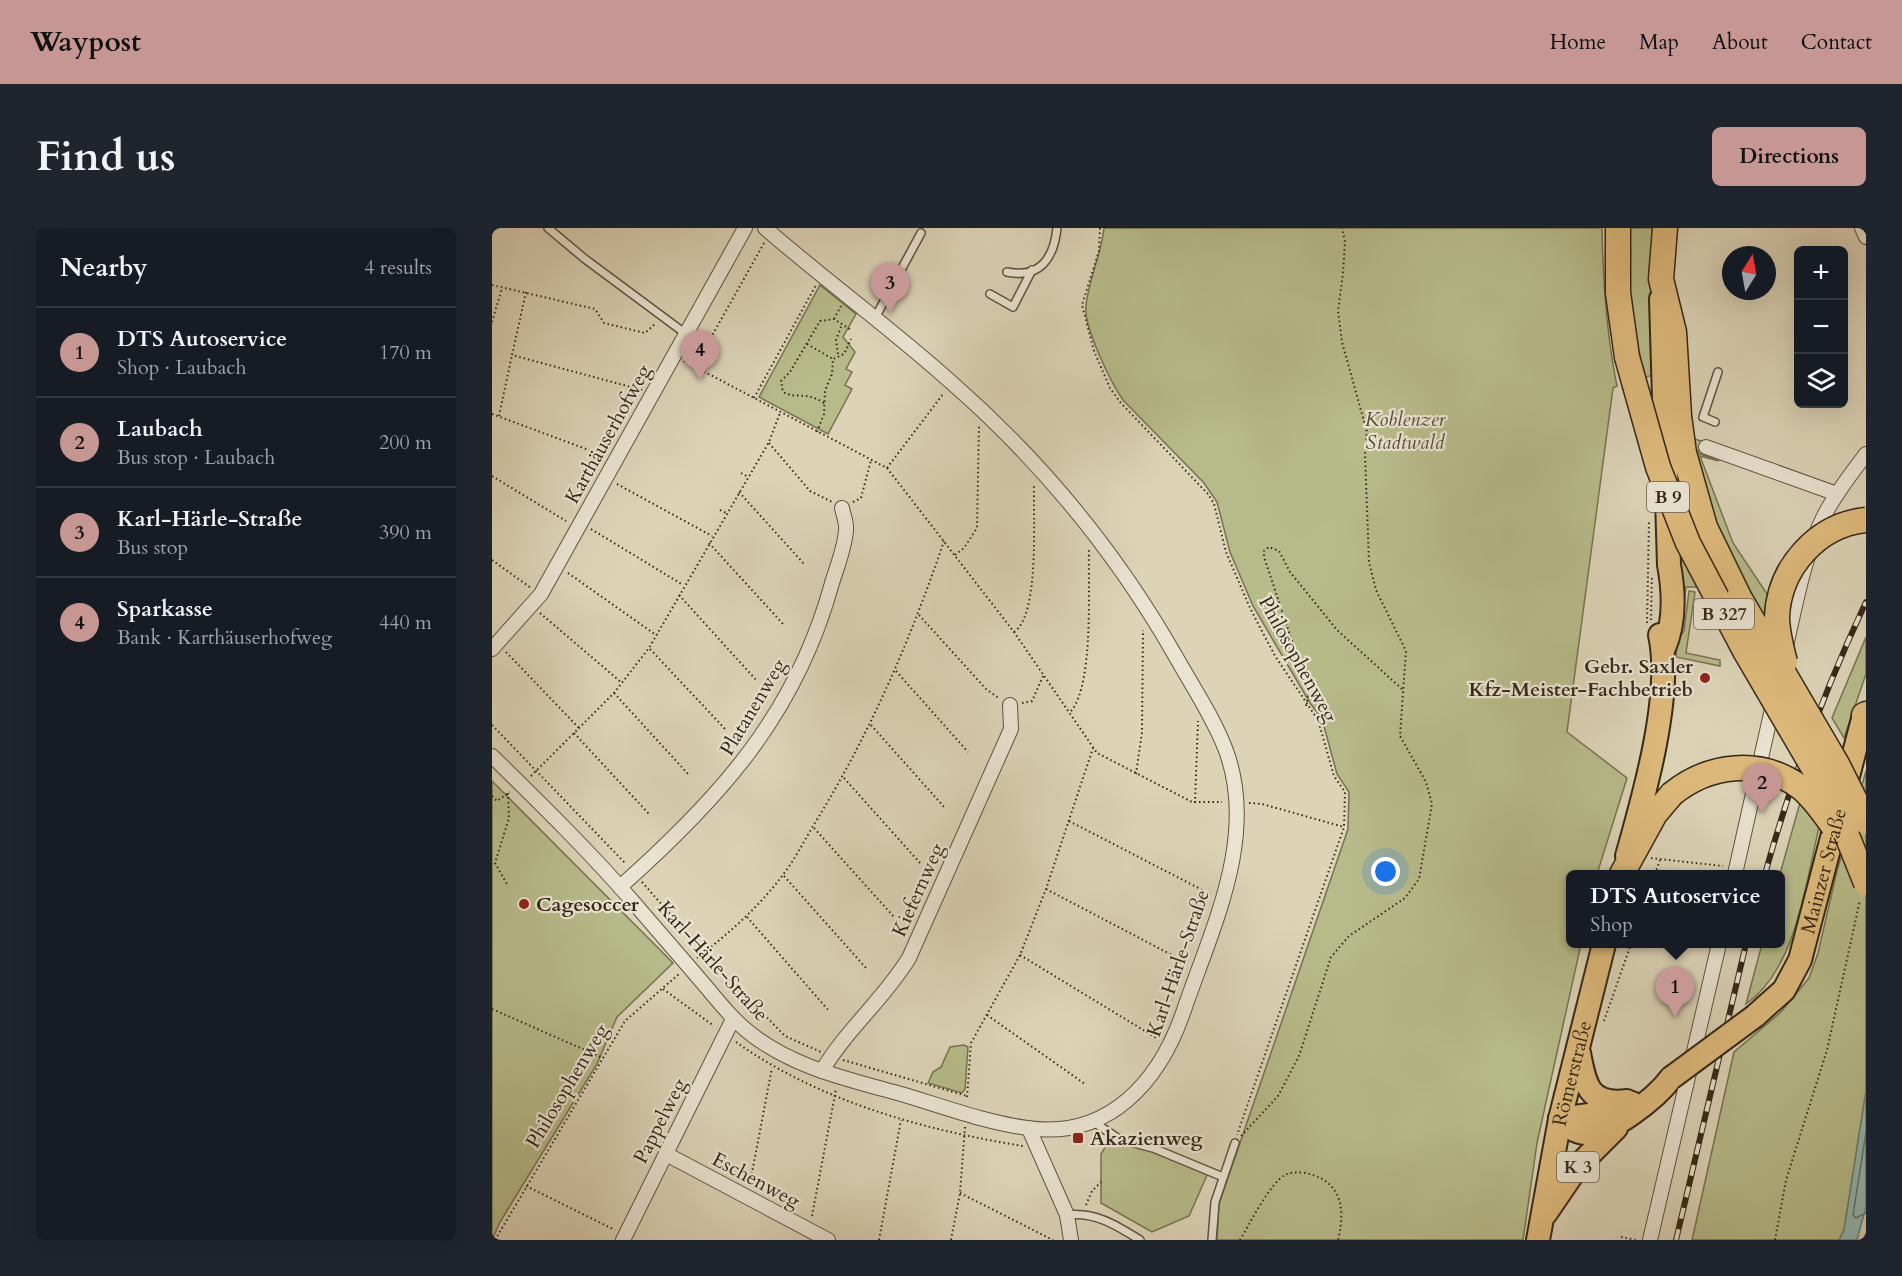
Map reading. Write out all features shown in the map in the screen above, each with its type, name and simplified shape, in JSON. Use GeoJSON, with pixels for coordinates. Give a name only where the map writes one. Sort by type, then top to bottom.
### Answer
{"type":"FeatureCollection","features":[{"type":"Feature","properties":{"kind":"highway","name":"B 327"},"geometry":{"type":"LineString","coordinates":[[1618,228],[1618,293],[1627,357],[1658,467],[1688,543],[1745,651],[1830,795],[1856,856],[1864,888]]}},
{"type":"Feature","properties":{"kind":"highway","name":"B 9"},"geometry":{"type":"LineString","coordinates":[[1662,279],[1665,228]]}},
{"type":"Feature","properties":{"kind":"highway","name":"B 327"},"geometry":{"type":"LineString","coordinates":[[1662,279],[1674,332],[1679,416],[1689,474],[1705,527],[1739,597],[1837,764],[1866,822]]}},
{"type":"Feature","properties":{"kind":"highway"},"geometry":{"type":"LineString","coordinates":[[1790,682],[1778,624],[1780,598],[1786,578],[1797,560],[1816,540],[1842,525],[1866,520]]}},
{"type":"Feature","properties":{"kind":"highway"},"geometry":{"type":"LineString","coordinates":[[1624,870],[1655,814],[1672,794],[1693,779],[1719,769],[1749,768],[1775,775],[1800,787],[1856,856]]}},
{"type":"Feature","properties":{"kind":"main road","name":"B 9"},"geometry":{"type":"LineString","coordinates":[[1623,870],[1655,738],[1664,648],[1660,628],[1663,590],[1669,565],[1662,279]]}},
{"type":"Feature","properties":{"kind":"main road","name":"Mainzer Straße"},"geometry":{"type":"LineString","coordinates":[[1560,1119],[1611,1112],[1638,1100],[1755,1016],[1784,990],[1800,960],[1865,715]]}},
{"type":"Feature","properties":{"kind":"main road","name":"Römerstraße"},"geometry":{"type":"LineString","coordinates":[[1540,1229],[1560,1119],[1603,948]]}},
{"type":"Feature","properties":{"kind":"main road"},"geometry":{"type":"LineString","coordinates":[[1577,1046],[1585,1079],[1593,1095],[1611,1102],[1638,1100]]}},
{"type":"Feature","properties":{"kind":"main road","name":"Mainzer Straße"},"geometry":{"type":"LineString","coordinates":[[1560,1119],[1575,1131],[1588,1133],[1603,1130],[1621,1120],[1662,1090],[1671,1078]]}},
{"type":"Feature","properties":{"kind":"main road","name":"K 3"},"geometry":{"type":"LineString","coordinates":[[1540,1229],[1578,1166],[1621,1120]]}},
{"type":"Feature","properties":{"kind":"street","name":"Karthäuserhofweg"},"geometry":{"type":"LineString","coordinates":[[495,646],[532,606],[558,566],[745,228]]}},
{"type":"Feature","properties":{"kind":"street"},"geometry":{"type":"LineString","coordinates":[[1862,228],[1866,237]]}},
{"type":"Feature","properties":{"kind":"street","name":"Karl-Härle-Straße"},"geometry":{"type":"LineString","coordinates":[[492,756],[620,887],[734,1019],[770,1047],[840,1077],[1029,1129],[1055,1129],[1092,1121],[1134,1094],[1160,1066],[1170,1046],[1198,969],[1221,899],[1237,835],[1237,802],[1225,747],[1144,604],[1090,529],[1035,464],[952,382],[767,230]]}},
{"type":"Feature","properties":{"kind":"street"},"geometry":{"type":"LineString","coordinates":[[1706,447],[1837,494]]}},
{"type":"Feature","properties":{"kind":"street"},"geometry":{"type":"LineString","coordinates":[[1736,870],[1803,577],[1819,528],[1837,494],[1866,454]]}},
{"type":"Feature","properties":{"kind":"street","name":"Platanenweg"},"geometry":{"type":"LineString","coordinates":[[620,887],[695,818],[734,774],[785,697],[801,667],[826,605],[846,529],[842,508]]}},
{"type":"Feature","properties":{"kind":"street","name":"Kiefernweg"},"geometry":{"type":"LineString","coordinates":[[822,1071],[831,1056],[892,985],[909,958],[1011,729],[1010,705]]}},
{"type":"Feature","properties":{"kind":"street"},"geometry":{"type":"LineString","coordinates":[[1650,1240],[1718,948]]}},
{"type":"Feature","properties":{"kind":"street","name":"Pappelweg"},"geometry":{"type":"LineString","coordinates":[[624,1238],[734,1019]]}},
{"type":"Feature","properties":{"kind":"street"},"geometry":{"type":"LineString","coordinates":[[1029,1129],[1067,1215],[1071,1240]]}},
{"type":"Feature","properties":{"kind":"street","name":"Eschenweg"},"geometry":{"type":"LineString","coordinates":[[666,1154],[828,1240]]}},
{"type":"Feature","properties":{"kind":"lane"},"geometry":{"type":"LineString","coordinates":[[548,228],[686,334]]}},
{"type":"Feature","properties":{"kind":"lane"},"geometry":{"type":"LineString","coordinates":[[1007,272],[1024,274],[1049,257],[1054,249],[1057,228]]}},
{"type":"Feature","properties":{"kind":"lane"},"geometry":{"type":"LineString","coordinates":[[874,318],[921,233]]}},
{"type":"Feature","properties":{"kind":"lane"},"geometry":{"type":"LineString","coordinates":[[990,294],[1013,307],[1032,270]]}},
{"type":"Feature","properties":{"kind":"lane"},"geometry":{"type":"LineString","coordinates":[[1715,422],[1703,417],[1718,372]]}},
{"type":"Feature","properties":{"kind":"lane"},"geometry":{"type":"LineString","coordinates":[[1092,1121],[1119,1139],[1153,1148],[1223,1176]]}},
{"type":"Feature","properties":{"kind":"lane"},"geometry":{"type":"LineString","coordinates":[[1212,1240],[1215,1202],[1235,1143]]}},
{"type":"Feature","properties":{"kind":"lane"},"geometry":{"type":"LineString","coordinates":[[1067,1215],[1082,1213],[1104,1218],[1140,1240]]}},
{"type":"Feature","properties":{"kind":"path","name":"Philosophenweg"},"geometry":{"type":"LineString","coordinates":[[1100,228],[1099,251],[1082,312],[1094,351],[1110,388],[1208,494],[1214,504],[1226,552],[1250,608],[1306,706],[1318,720],[1334,776],[1345,792],[1344,827],[1235,1143]]}},
{"type":"Feature","properties":{"kind":"path"},"geometry":{"type":"LineString","coordinates":[[1235,1143],[1278,1096],[1299,1056],[1331,957],[1349,936],[1405,898],[1419,879],[1432,804],[1426,782],[1400,736],[1406,651],[1376,590],[1369,562],[1365,454],[1367,432],[1342,342],[1338,311],[1345,242],[1342,228]]}},
{"type":"Feature","properties":{"kind":"path"},"geometry":{"type":"LineString","coordinates":[[695,367],[767,230]]}},
{"type":"Feature","properties":{"kind":"path"},"geometry":{"type":"LineString","coordinates":[[754,398],[821,274]]}},
{"type":"Feature","properties":{"kind":"path"},"geometry":{"type":"LineString","coordinates":[[492,285],[596,309],[604,322],[645,333],[662,317]]}},
{"type":"Feature","properties":{"kind":"path"},"geometry":{"type":"LineString","coordinates":[[492,322],[502,287]]}},
{"type":"Feature","properties":{"kind":"path"},"geometry":{"type":"LineString","coordinates":[[499,416],[526,292]]}},
{"type":"Feature","properties":{"kind":"path"},"geometry":{"type":"LineString","coordinates":[[824,403],[805,394],[789,395],[780,386],[781,381],[790,372],[820,321],[834,319],[851,330]]}},
{"type":"Feature","properties":{"kind":"path"},"geometry":{"type":"LineString","coordinates":[[838,354],[836,340],[842,324]]}},
{"type":"Feature","properties":{"kind":"path"},"geometry":{"type":"LineString","coordinates":[[817,432],[825,414],[824,403],[832,374],[833,359],[838,354],[844,354],[851,339]]}},
{"type":"Feature","properties":{"kind":"path"},"geometry":{"type":"LineString","coordinates":[[806,344],[833,359]]}},
{"type":"Feature","properties":{"kind":"path"},"geometry":{"type":"LineString","coordinates":[[513,355],[653,393]]}},
{"type":"Feature","properties":{"kind":"path"},"geometry":{"type":"LineString","coordinates":[[674,355],[887,468],[1014,632],[1071,711],[1097,753],[1195,802],[1262,804],[1344,827]]}},
{"type":"Feature","properties":{"kind":"path"},"geometry":{"type":"LineString","coordinates":[[887,468],[952,382]]}},
{"type":"Feature","properties":{"kind":"path"},"geometry":{"type":"LineString","coordinates":[[955,555],[964,549],[977,528],[979,408]]}},
{"type":"Feature","properties":{"kind":"path"},"geometry":{"type":"LineString","coordinates":[[492,803],[521,785],[537,770],[614,693],[649,648],[683,585],[769,442],[780,413]]}},
{"type":"Feature","properties":{"kind":"path"},"geometry":{"type":"LineString","coordinates":[[492,414],[616,460]]}},
{"type":"Feature","properties":{"kind":"path"},"geometry":{"type":"LineString","coordinates":[[769,442],[810,491],[842,508],[861,498],[871,460]]}},
{"type":"Feature","properties":{"kind":"path"},"geometry":{"type":"LineString","coordinates":[[1014,632],[1023,626],[1031,597],[1035,464]]}},
{"type":"Feature","properties":{"kind":"path"},"geometry":{"type":"LineString","coordinates":[[741,473],[748,477]]}},
{"type":"Feature","properties":{"kind":"path"},"geometry":{"type":"LineString","coordinates":[[492,476],[683,585]]}},
{"type":"Feature","properties":{"kind":"path"},"geometry":{"type":"LineString","coordinates":[[606,478],[712,537]]}},
{"type":"Feature","properties":{"kind":"path"},"geometry":{"type":"LineString","coordinates":[[739,492],[805,565]]}},
{"type":"Feature","properties":{"kind":"path"},"geometry":{"type":"LineString","coordinates":[[720,510],[726,513]]}},
{"type":"Feature","properties":{"kind":"path"},"geometry":{"type":"LineString","coordinates":[[1647,630],[1649,512]]}},
{"type":"Feature","properties":{"kind":"path"},"geometry":{"type":"LineString","coordinates":[[1071,711],[1076,704],[1086,668],[1090,529]]}},
{"type":"Feature","properties":{"kind":"path","name":"Philosophenweg"},"geometry":{"type":"LineString","coordinates":[[495,1240],[625,1021],[747,917],[783,876],[843,778],[870,725],[919,615],[944,541]]}},
{"type":"Feature","properties":{"kind":"path"},"geometry":{"type":"LineString","coordinates":[[708,543],[784,625]]}},
{"type":"Feature","properties":{"kind":"path"},"geometry":{"type":"LineString","coordinates":[[1306,706],[1309,692],[1264,557],[1264,551],[1269,547],[1279,551],[1290,572],[1337,630],[1402,689]]}},
{"type":"Feature","properties":{"kind":"path"},"geometry":{"type":"LineString","coordinates":[[492,560],[541,594]]}},
{"type":"Feature","properties":{"kind":"path"},"geometry":{"type":"LineString","coordinates":[[558,566],[656,635]]}},
{"type":"Feature","properties":{"kind":"path"},"geometry":{"type":"LineString","coordinates":[[679,595],[757,681]]}},
{"type":"Feature","properties":{"kind":"path"},"geometry":{"type":"LineString","coordinates":[[1136,774],[1142,732],[1144,604]]}},
{"type":"Feature","properties":{"kind":"path"},"geometry":{"type":"LineString","coordinates":[[532,606],[622,683]]}},
{"type":"Feature","properties":{"kind":"path"},"geometry":{"type":"LineString","coordinates":[[919,615],[986,689],[1010,705],[1032,700],[1044,673]]}},
{"type":"Feature","properties":{"kind":"path"},"geometry":{"type":"LineString","coordinates":[[495,646],[579,728]]}},
{"type":"Feature","properties":{"kind":"path"},"geometry":{"type":"LineString","coordinates":[[649,648],[726,730]]}},
{"type":"Feature","properties":{"kind":"path"},"geometry":{"type":"LineString","coordinates":[[895,670],[968,752]]}},
{"type":"Feature","properties":{"kind":"path"},"geometry":{"type":"LineString","coordinates":[[614,693],[689,775]]}},
{"type":"Feature","properties":{"kind":"path"},"geometry":{"type":"LineString","coordinates":[[1195,802],[1198,696]]}},
{"type":"Feature","properties":{"kind":"path"},"geometry":{"type":"LineString","coordinates":[[492,725],[635,874],[704,953],[785,1036],[831,1056],[967,1096]]}},
{"type":"Feature","properties":{"kind":"path"},"geometry":{"type":"LineString","coordinates":[[870,725],[945,808]]}},
{"type":"Feature","properties":{"kind":"path"},"geometry":{"type":"LineString","coordinates":[[574,733],[649,814]]}},
{"type":"Feature","properties":{"kind":"path"},"geometry":{"type":"LineString","coordinates":[[951,1240],[960,1193],[970,1042],[1020,955],[1046,889],[1094,747]]}},
{"type":"Feature","properties":{"kind":"path"},"geometry":{"type":"LineString","coordinates":[[843,778],[920,863]]}},
{"type":"Feature","properties":{"kind":"path"},"geometry":{"type":"LineString","coordinates":[[508,793],[509,818],[495,863],[508,886]]}},
{"type":"Feature","properties":{"kind":"path"},"geometry":{"type":"LineString","coordinates":[[492,796],[497,801]]}},
{"type":"Feature","properties":{"kind":"path"},"geometry":{"type":"LineString","coordinates":[[1069,821],[1221,899]]}},
{"type":"Feature","properties":{"kind":"path"},"geometry":{"type":"LineString","coordinates":[[813,827],[894,917]]}},
{"type":"Feature","properties":{"kind":"path"},"geometry":{"type":"LineString","coordinates":[[1645,858],[1729,870]]}},
{"type":"Feature","properties":{"kind":"path"},"geometry":{"type":"LineString","coordinates":[[1656,870],[1660,860]]}},
{"type":"Feature","properties":{"kind":"path"},"geometry":{"type":"LineString","coordinates":[[783,876],[866,968]]}},
{"type":"Feature","properties":{"kind":"path"},"geometry":{"type":"LineString","coordinates":[[1775,1240],[1786,1180],[1827,1050],[1864,888]]}},
{"type":"Feature","properties":{"kind":"path"},"geometry":{"type":"LineString","coordinates":[[1046,889],[1198,969]]}},
{"type":"Feature","properties":{"kind":"path"},"geometry":{"type":"LineString","coordinates":[[747,917],[829,1011]]}},
{"type":"Feature","properties":{"kind":"path"},"geometry":{"type":"LineString","coordinates":[[1602,1026],[1630,948]]}},
{"type":"Feature","properties":{"kind":"path"},"geometry":{"type":"LineString","coordinates":[[1020,955],[1170,1046]]}},
{"type":"Feature","properties":{"kind":"path"},"geometry":{"type":"LineString","coordinates":[[492,1008],[603,1058]]}},
{"type":"Feature","properties":{"kind":"path"},"geometry":{"type":"LineString","coordinates":[[987,1015],[1085,1084]]}},
{"type":"Feature","properties":{"kind":"path"},"geometry":{"type":"LineString","coordinates":[[747,1198],[772,1068]]}},
{"type":"Feature","properties":{"kind":"path"},"geometry":{"type":"LineString","coordinates":[[809,1230],[840,1077]]}},
{"type":"Feature","properties":{"kind":"path"},"geometry":{"type":"LineString","coordinates":[[879,1240],[902,1120]]}},
{"type":"Feature","properties":{"kind":"path"},"geometry":{"type":"LineString","coordinates":[[1240,1240],[1270,1192],[1285,1175],[1305,1172],[1327,1180],[1338,1195],[1343,1221],[1338,1240]]}},
{"type":"Feature","properties":{"kind":"path"},"geometry":{"type":"LineString","coordinates":[[1082,1213],[1092,1191],[1101,1182]]}},
{"type":"Feature","properties":{"kind":"path"},"geometry":{"type":"LineString","coordinates":[[526,1186],[624,1238]]}},
{"type":"Feature","properties":{"kind":"path"},"geometry":{"type":"LineString","coordinates":[[960,1193],[1053,1240]]}},
{"type":"Feature","properties":{"kind":"path"},"geometry":{"type":"LineString","coordinates":[[1621,1236],[1636,1240]]}},
{"type":"Feature","properties":{"kind":"green space","name":"Koblenzer Stadtwald"},"geometry":{"type":"Polygon","coordinates":[[[1104,228],[1602,228],[1606,307],[1617,386],[1613,388],[1567,732],[1627,778],[1598,870],[1566,870],[1566,948],[1580,948],[1537,1143],[1523,1240],[1217,1240],[1219,1204],[1348,829],[1349,792],[1337,774],[1322,719],[1310,703],[1253,606],[1230,552],[1217,502],[1204,483],[1123,400],[1099,354],[1089,326],[1086,305],[1104,228]]]}},
{"type":"Feature","properties":{"kind":"green space"},"geometry":{"type":"Polygon","coordinates":[[[1626,228],[1655,228],[1652,300],[1653,375],[1643,378],[1634,356],[1626,228]]]}},
{"type":"Feature","properties":{"kind":"green space"},"geometry":{"type":"Polygon","coordinates":[[[820,285],[856,314],[843,337],[855,352],[846,369],[852,372],[845,385],[852,389],[828,434],[759,397],[820,285]]]}},
{"type":"Feature","properties":{"kind":"green space"},"geometry":{"type":"Polygon","coordinates":[[[1689,437],[1701,441],[1698,453],[1719,461],[1700,456],[1733,543],[1769,597],[1766,616],[1762,615],[1719,539],[1689,437]]]}},
{"type":"Feature","properties":{"kind":"green space"},"geometry":{"type":"Polygon","coordinates":[[[1676,539],[1697,583],[1696,587],[1686,587],[1682,619],[1676,539]]]}},
{"type":"Feature","properties":{"kind":"green space"},"geometry":{"type":"Polygon","coordinates":[[[1689,591],[1695,592],[1686,653],[1720,660],[1720,666],[1676,657],[1678,634],[1681,635],[1684,631],[1689,591]]]}},
{"type":"Feature","properties":{"kind":"green space"},"geometry":{"type":"Polygon","coordinates":[[[1866,637],[1866,674],[1844,738],[1832,718],[1866,637]]]}},
{"type":"Feature","properties":{"kind":"green space"},"geometry":{"type":"Polygon","coordinates":[[[1866,771],[1866,1091],[1844,1230],[1839,1240],[1692,1240],[1734,1052],[1780,1013],[1809,978],[1818,953],[1837,871],[1866,771]]]}},
{"type":"Feature","properties":{"kind":"green space"},"geometry":{"type":"Polygon","coordinates":[[[492,781],[673,963],[617,1017],[597,1064],[500,1222],[492,1240],[492,781]]]}},
{"type":"Feature","properties":{"kind":"green space"},"geometry":{"type":"Polygon","coordinates":[[[1801,799],[1820,823],[1804,896],[1797,922],[1777,969],[1763,989],[1746,1004],[1761,948],[1785,948],[1785,870],[1781,870],[1801,799]]]}},
{"type":"Feature","properties":{"kind":"green space"},"geometry":{"type":"Polygon","coordinates":[[[964,1045],[968,1047],[965,1089],[962,1093],[928,1083],[933,1072],[941,1067],[950,1047],[964,1045]]]}},
{"type":"Feature","properties":{"kind":"green space"},"geometry":{"type":"Polygon","coordinates":[[[1110,1139],[1152,1151],[1208,1173],[1189,1216],[1152,1232],[1101,1203],[1101,1154],[1110,1139]]]}},
{"type":"Feature","properties":{"kind":"water"},"geometry":{"type":"Polygon","coordinates":[[[1866,1091],[1866,1207],[1857,1240],[1839,1240],[1844,1230],[1866,1091]]]}},
{"type":"Feature","properties":{"kind":"railway"},"geometry":{"type":"LineString","coordinates":[[1766,870],[1810,736],[1866,602]]}},
{"type":"Feature","properties":{"kind":"railway"},"geometry":{"type":"LineString","coordinates":[[1676,1240],[1745,948]]}},
{"type":"Feature","properties":{"kind":"place","name":"Karl-Härle-Straße"},"geometry":{"type":"Point","coordinates":[890,313]}},
{"type":"Feature","properties":{"kind":"place","name":"Sparkasse"},"geometry":{"type":"Point","coordinates":[700,380]}},
{"type":"Feature","properties":{"kind":"place","name":"Gebr. Saxler Kfz-Meister-Fachbetrieb"},"geometry":{"type":"Point","coordinates":[1705,678]}},
{"type":"Feature","properties":{"kind":"place","name":"Laubach"},"geometry":{"type":"Point","coordinates":[1762,813]}},
{"type":"Feature","properties":{"kind":"place","name":"Cagesoccer"},"geometry":{"type":"Point","coordinates":[524,904]}},
{"type":"Feature","properties":{"kind":"place","name":"DTS Autoservice"},"geometry":{"type":"Point","coordinates":[1675,1017]}},
{"type":"Feature","properties":{"kind":"place","name":"Akazienweg"},"geometry":{"type":"Point","coordinates":[1078,1138]}}]}
